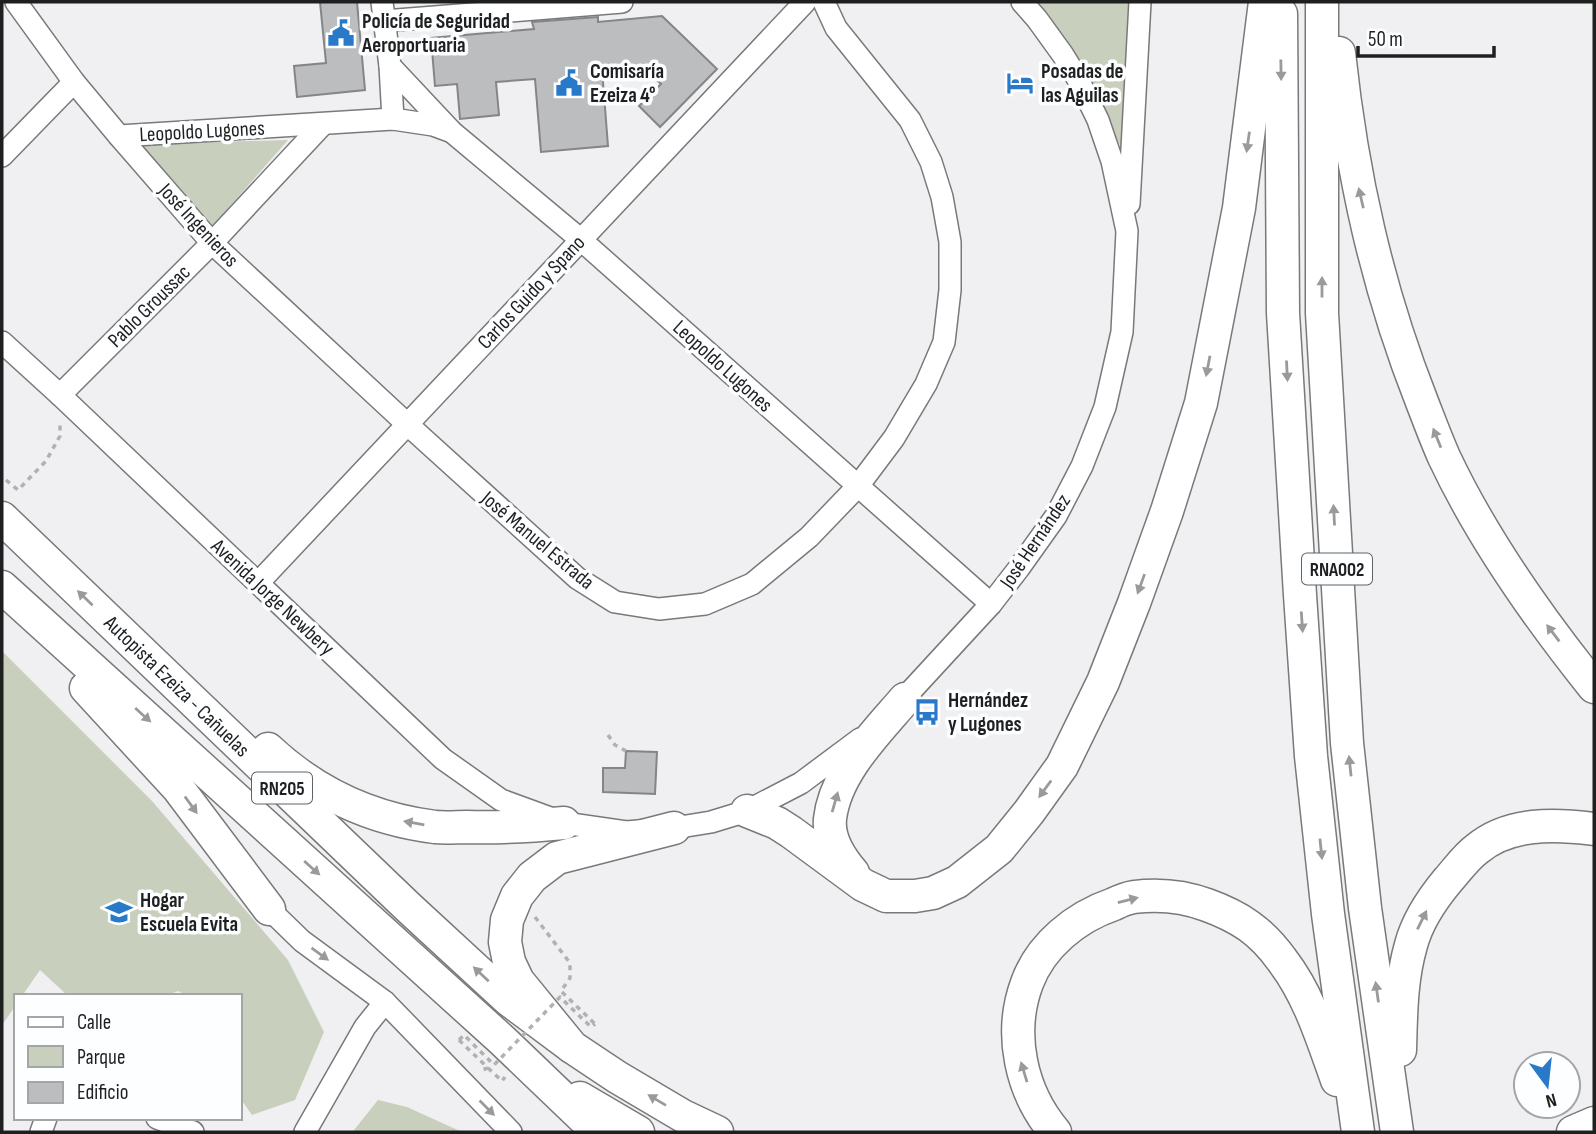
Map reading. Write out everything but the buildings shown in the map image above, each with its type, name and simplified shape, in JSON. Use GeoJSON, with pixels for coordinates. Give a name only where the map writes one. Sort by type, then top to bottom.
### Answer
{"type":"FeatureCollection","features":[{"type":"Feature","properties":{"kind":"highway"},"geometry":{"type":"LineString","coordinates":[[747,811],[777,823],[863,885],[886,896],[915,896],[933,893],[957,882],[999,849],[1062,766],[1103,682],[1134,603],[1201,403],[1239,208],[1265,2]]}},
{"type":"Feature","properties":{"kind":"highway","name":"RNA002"},"geometry":{"type":"LineString","coordinates":[[1280,2],[1283,313],[1311,756],[1328,914],[1358,1132]]}},
{"type":"Feature","properties":{"kind":"highway","name":"RNA002"},"geometry":{"type":"LineString","coordinates":[[1322,2],[1322,313],[1347,743],[1364,908],[1397,1132]]}},
{"type":"Feature","properties":{"kind":"highway"},"geometry":{"type":"LineString","coordinates":[[1334,2],[1342,83],[1359,191],[1379,275],[1406,362],[1444,456],[1481,527],[1531,604],[1594,687]]}},
{"type":"Feature","properties":{"kind":"highway","name":"Autopista Ezeiza - Cañuelas"},"geometry":{"type":"LineString","coordinates":[[2,518],[418,917],[509,1000],[572,1047]]}},
{"type":"Feature","properties":{"kind":"highway"},"geometry":{"type":"LineString","coordinates":[[2,587],[92,695],[178,788],[269,909]]}},
{"type":"Feature","properties":{"kind":"highway","name":"Autopista Ezeiza - Cañuelas"},"geometry":{"type":"LineString","coordinates":[[2,587],[496,1054]]}},
{"type":"Feature","properties":{"kind":"highway"},"geometry":{"type":"LineString","coordinates":[[158,667],[226,710],[284,764],[322,790],[364,811],[438,827],[503,828],[564,823]]}},
{"type":"Feature","properties":{"kind":"highway"},"geometry":{"type":"LineString","coordinates":[[863,885],[842,861],[834,843],[830,821],[836,795],[856,756],[905,699]]}},
{"type":"Feature","properties":{"kind":"highway"},"geometry":{"type":"LineString","coordinates":[[1397,1132],[1402,1000],[1411,943],[1440,889],[1477,848],[1502,834],[1534,827],[1564,825],[1594,829]]}},
{"type":"Feature","properties":{"kind":"highway"},"geometry":{"type":"LineString","coordinates":[[674,828],[557,858],[532,877],[517,896],[507,920],[505,942],[509,962],[518,981],[572,1047],[683,1116],[717,1132]]}},
{"type":"Feature","properties":{"kind":"highway"},"geometry":{"type":"LineString","coordinates":[[1055,1132],[1043,1118],[1029,1089],[1019,1051],[1019,1017],[1033,969],[1052,943],[1070,926],[1097,909],[1132,897],[1168,896],[1195,901],[1247,923],[1282,960],[1313,1012],[1358,1132]]}},
{"type":"Feature","properties":{"kind":"highway"},"geometry":{"type":"LineString","coordinates":[[496,1054],[598,1132]]}},
{"type":"Feature","properties":{"kind":"highway"},"geometry":{"type":"LineString","coordinates":[[496,1054],[577,1096],[638,1132]]}},
{"type":"Feature","properties":{"kind":"highway"},"geometry":{"type":"LineString","coordinates":[[1573,1132],[1594,1123]]}},
{"type":"Feature","properties":{"kind":"street","name":"José Ingenieros"},"geometry":{"type":"LineString","coordinates":[[16,2],[74,82],[212,243],[407,424]]}},
{"type":"Feature","properties":{"kind":"street"},"geometry":{"type":"LineString","coordinates":[[393,119],[383,11],[621,2]]}},
{"type":"Feature","properties":{"kind":"street","name":"Carlos Guido y Spano"},"geometry":{"type":"LineString","coordinates":[[258,583],[804,2]]}},
{"type":"Feature","properties":{"kind":"street","name":"José Manuel Estrada"},"geometry":{"type":"LineString","coordinates":[[407,424],[577,578],[615,601],[659,609],[705,604],[752,584],[809,537],[858,486],[894,438],[926,384],[944,342],[950,289],[950,242],[942,197],[931,162],[909,120],[836,28],[824,2]]}},
{"type":"Feature","properties":{"kind":"street","name":"José Hernández"},"geometry":{"type":"LineString","coordinates":[[564,823],[626,832],[711,822],[747,811],[801,783],[863,737],[905,699],[991,604],[1056,516],[1082,466],[1105,407],[1122,332],[1128,231],[1112,161],[1098,120],[1063,55],[1022,2]]}},
{"type":"Feature","properties":{"kind":"street"},"geometry":{"type":"LineString","coordinates":[[1128,231],[1140,2]]}},
{"type":"Feature","properties":{"kind":"street","name":"Leopoldo Lugones"},"geometry":{"type":"LineString","coordinates":[[390,66],[452,132],[580,239],[991,604]]}},
{"type":"Feature","properties":{"kind":"street"},"geometry":{"type":"LineString","coordinates":[[2,156],[74,82]]}},
{"type":"Feature","properties":{"kind":"street","name":"Leopoldo Lugones"},"geometry":{"type":"LineString","coordinates":[[119,136],[393,119],[433,125],[452,132]]}},
{"type":"Feature","properties":{"kind":"street","name":"Pablo Groussac"},"geometry":{"type":"LineString","coordinates":[[60,396],[212,243],[323,124]]}},
{"type":"Feature","properties":{"kind":"street","name":"Avenida Jorge Newbery"},"geometry":{"type":"LineString","coordinates":[[2,342],[443,759],[501,800],[564,823]]}},
{"type":"Feature","properties":{"kind":"street"},"geometry":{"type":"LineString","coordinates":[[269,909],[302,940],[385,1002],[511,1132]]}},
{"type":"Feature","properties":{"kind":"street"},"geometry":{"type":"LineString","coordinates":[[304,1132],[365,1027],[385,1002]]}},
{"type":"Feature","properties":{"kind":"street"},"geometry":{"type":"LineString","coordinates":[[163,1120],[193,1132]]}},
{"type":"Feature","properties":{"kind":"path"},"geometry":{"type":"LineString","coordinates":[[6,480],[18,490],[46,461],[60,436],[60,396]]}},
{"type":"Feature","properties":{"kind":"path"},"geometry":{"type":"LineString","coordinates":[[608,735],[615,746],[625,751]]}},
{"type":"Feature","properties":{"kind":"path"},"geometry":{"type":"LineString","coordinates":[[459,1040],[464,1035],[494,1065],[561,997],[591,1027],[595,1024],[561,991],[570,978],[570,963],[533,915]]}},
{"type":"Feature","properties":{"kind":"path"},"geometry":{"type":"LineString","coordinates":[[496,1054],[502,1080],[506,1076]]}},
{"type":"Feature","properties":{"kind":"green space"},"geometry":{"type":"Polygon","coordinates":[[[1035,2],[1129,2],[1122,149],[1106,118],[1035,2]]]}},
{"type":"Feature","properties":{"kind":"green space"},"geometry":{"type":"Polygon","coordinates":[[[288,140],[210,229],[137,144],[288,140]]]}},
{"type":"Feature","properties":{"kind":"green space","name":"Hogar Escuela Evita"},"geometry":{"type":"Polygon","coordinates":[[[2,651],[152,801],[288,960],[324,1032],[295,1100],[252,1115],[242,1101],[242,994],[183,994],[178,991],[170,994],[66,994],[40,970],[23,994],[14,994],[14,1008],[2,1025],[2,651]]]}},
{"type":"Feature","properties":{"kind":"green space"},"geometry":{"type":"Polygon","coordinates":[[[378,1100],[407,1107],[462,1132],[354,1132],[378,1100]]]}},
{"type":"Feature","properties":{"kind":"place","name":"Policía de Seguridad Aeroportuaria"},"geometry":{"type":"Point","coordinates":[341,33]}},
{"type":"Feature","properties":{"kind":"place","name":"Comisaría Ezeiza 4°"},"geometry":{"type":"Point","coordinates":[569,83]}},
{"type":"Feature","properties":{"kind":"place","name":"Posadas de las Aguilas"},"geometry":{"type":"Point","coordinates":[1020,83]}},
{"type":"Feature","properties":{"kind":"place","name":"Hernández y Lugones"},"geometry":{"type":"Point","coordinates":[927,712]}},
{"type":"Feature","properties":{"kind":"place","name":"Hogar Escuela Evita"},"geometry":{"type":"Point","coordinates":[119,912]}}]}
